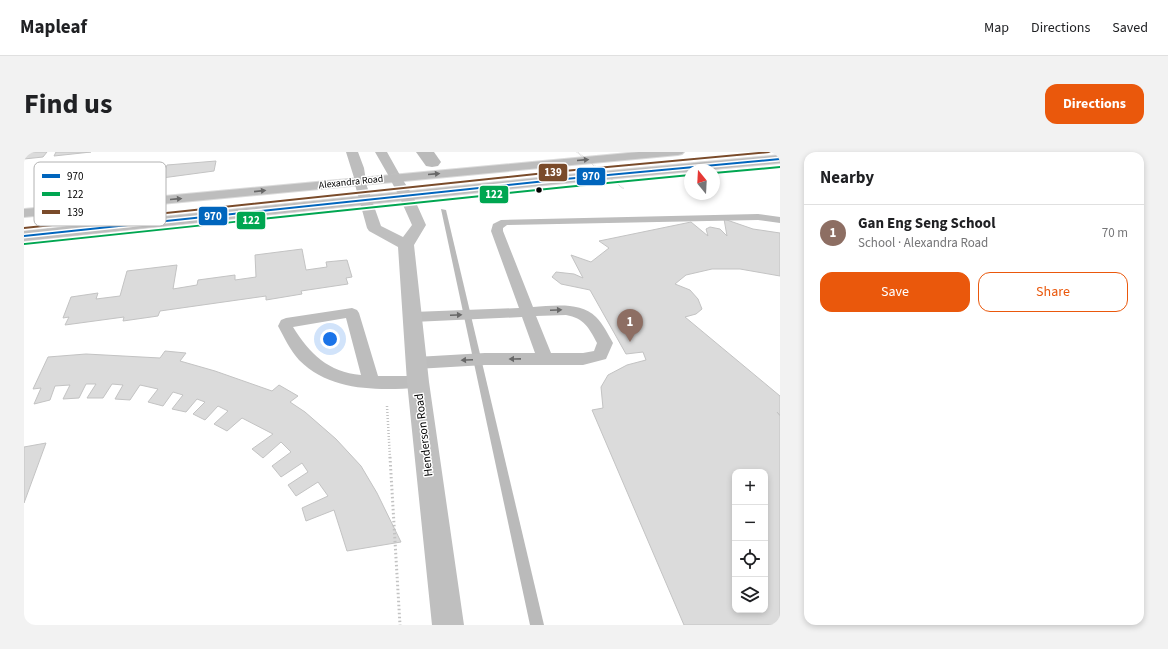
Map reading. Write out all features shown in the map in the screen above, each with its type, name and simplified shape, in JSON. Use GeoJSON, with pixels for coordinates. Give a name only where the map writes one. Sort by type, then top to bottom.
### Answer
{"type":"FeatureCollection","features":[{"type":"Feature","properties":{"kind":"main road"},"geometry":{"type":"LineString","coordinates":[[352,152],[358,168],[365,200],[374,228],[406,245],[419,225],[406,196],[381,152]]}},
{"type":"Feature","properties":{"kind":"main road","name":"Alexandra Road"},"geometry":{"type":"LineString","coordinates":[[166,199],[395,177],[678,152]]}},
{"type":"Feature","properties":{"kind":"main road","name":"Alexandra Road"},"geometry":{"type":"LineString","coordinates":[[166,221],[565,179],[780,159]]}},
{"type":"Feature","properties":{"kind":"main road","name":"Alexandra Road"},"geometry":{"type":"LineString","coordinates":[[24,213],[34,212]]}},
{"type":"Feature","properties":{"kind":"main road","name":"Alexandra Road"},"geometry":{"type":"LineString","coordinates":[[24,236],[119,226]]}},
{"type":"Feature","properties":{"kind":"main road","name":"Henderson Road"},"geometry":{"type":"LineString","coordinates":[[406,245],[417,372],[448,625]]}},
{"type":"Feature","properties":{"kind":"lane"},"geometry":{"type":"LineString","coordinates":[[545,358],[497,231],[497,226],[500,224],[513,222],[750,217],[780,220]]}},
{"type":"Feature","properties":{"kind":"lane"},"geometry":{"type":"LineString","coordinates":[[379,383],[352,313],[286,323],[285,326],[304,355],[317,368],[335,376],[379,383],[448,361],[545,358],[583,359],[600,355],[605,343],[589,316],[566,310],[413,317]]}},
{"type":"Feature","properties":{"kind":"path"},"geometry":{"type":"LineString","coordinates":[[577,152],[624,189]]}},
{"type":"Feature","properties":{"kind":"path"},"geometry":{"type":"LineString","coordinates":[[379,383],[400,625]]}},
{"type":"Feature","properties":{"kind":"building"},"geometry":{"type":"Polygon","coordinates":[[[24,152],[47,152],[43,157],[24,159],[24,152]]]}},
{"type":"Feature","properties":{"kind":"building"},"geometry":{"type":"Polygon","coordinates":[[[56,152],[91,152],[54,156],[56,152]]]}},
{"type":"Feature","properties":{"kind":"building"},"geometry":{"type":"Polygon","coordinates":[[[216,161],[214,171],[166,177],[167,165],[216,161]]]}},
{"type":"Feature","properties":{"kind":"building"},"geometry":{"type":"Polygon","coordinates":[[[724,219],[753,229],[780,233],[780,276],[740,269],[712,269],[686,275],[675,284],[690,290],[698,299],[702,309],[696,314],[685,317],[780,396],[780,415],[777,412],[780,416],[780,625],[684,625],[592,410],[603,408],[601,387],[608,375],[627,365],[646,360],[643,352],[626,354],[590,290],[561,284],[552,277],[556,272],[574,274],[583,278],[571,255],[591,262],[609,248],[599,241],[691,222],[708,236],[706,229],[710,227],[720,229],[727,236],[724,219]]]}},
{"type":"Feature","properties":{"kind":"building"},"geometry":{"type":"Polygon","coordinates":[[[302,249],[306,270],[327,267],[326,262],[347,260],[352,277],[346,278],[348,284],[301,291],[302,294],[266,300],[266,296],[160,311],[158,316],[123,321],[124,317],[65,325],[69,317],[63,318],[71,297],[98,293],[96,299],[120,296],[127,271],[177,265],[173,289],[197,285],[198,280],[235,275],[235,280],[256,277],[255,255],[302,249]]]}},
{"type":"Feature","properties":{"kind":"building"},"geometry":{"type":"Polygon","coordinates":[[[165,351],[186,353],[180,361],[215,371],[272,391],[279,385],[298,396],[290,402],[305,412],[336,439],[361,466],[377,493],[401,542],[347,551],[334,510],[306,521],[302,508],[328,496],[318,482],[296,496],[288,485],[308,472],[302,463],[281,477],[272,466],[291,452],[281,442],[263,458],[252,449],[273,434],[242,418],[227,431],[214,424],[228,411],[218,406],[205,420],[193,414],[205,402],[197,399],[186,412],[172,409],[183,395],[173,392],[163,406],[148,402],[158,389],[140,385],[130,400],[115,399],[123,385],[112,384],[103,398],[87,398],[96,384],[86,384],[79,398],[63,399],[70,385],[55,386],[50,400],[34,404],[41,388],[33,389],[48,357],[86,354],[160,358],[165,351]]]}},
{"type":"Feature","properties":{"kind":"building"},"geometry":{"type":"Polygon","coordinates":[[[46,443],[24,503],[24,447],[46,443]]]}},
{"type":"Feature","properties":{"kind":"waterway"},"geometry":{"type":"LineString","coordinates":[[425,152],[432,162]]}},
{"type":"Feature","properties":{"kind":"waterway"},"geometry":{"type":"LineString","coordinates":[[443,210],[537,625]]}},
{"type":"Feature","properties":{"kind":"transit line","name":"139"},"geometry":{"type":"LineString","coordinates":[[166,213],[564,171],[769,152]]}},
{"type":"Feature","properties":{"kind":"transit line","name":"970"},"geometry":{"type":"LineString","coordinates":[[166,221],[565,179],[780,159]]}},
{"type":"Feature","properties":{"kind":"transit line","name":"122"},"geometry":{"type":"LineString","coordinates":[[720,172],[780,167]]}},
{"type":"Feature","properties":{"kind":"transit line","name":"122"},"geometry":{"type":"LineString","coordinates":[[25,244],[684,176]]}},
{"type":"Feature","properties":{"kind":"transit line","name":"139"},"geometry":{"type":"LineString","coordinates":[[24,228],[43,226]]}},
{"type":"Feature","properties":{"kind":"transit line","name":"970"},"geometry":{"type":"LineString","coordinates":[[24,236],[119,226]]}},
{"type":"Feature","properties":{"kind":"place","name":"Gan Eng Seng School"},"geometry":{"type":"Point","coordinates":[630,342]}}]}
